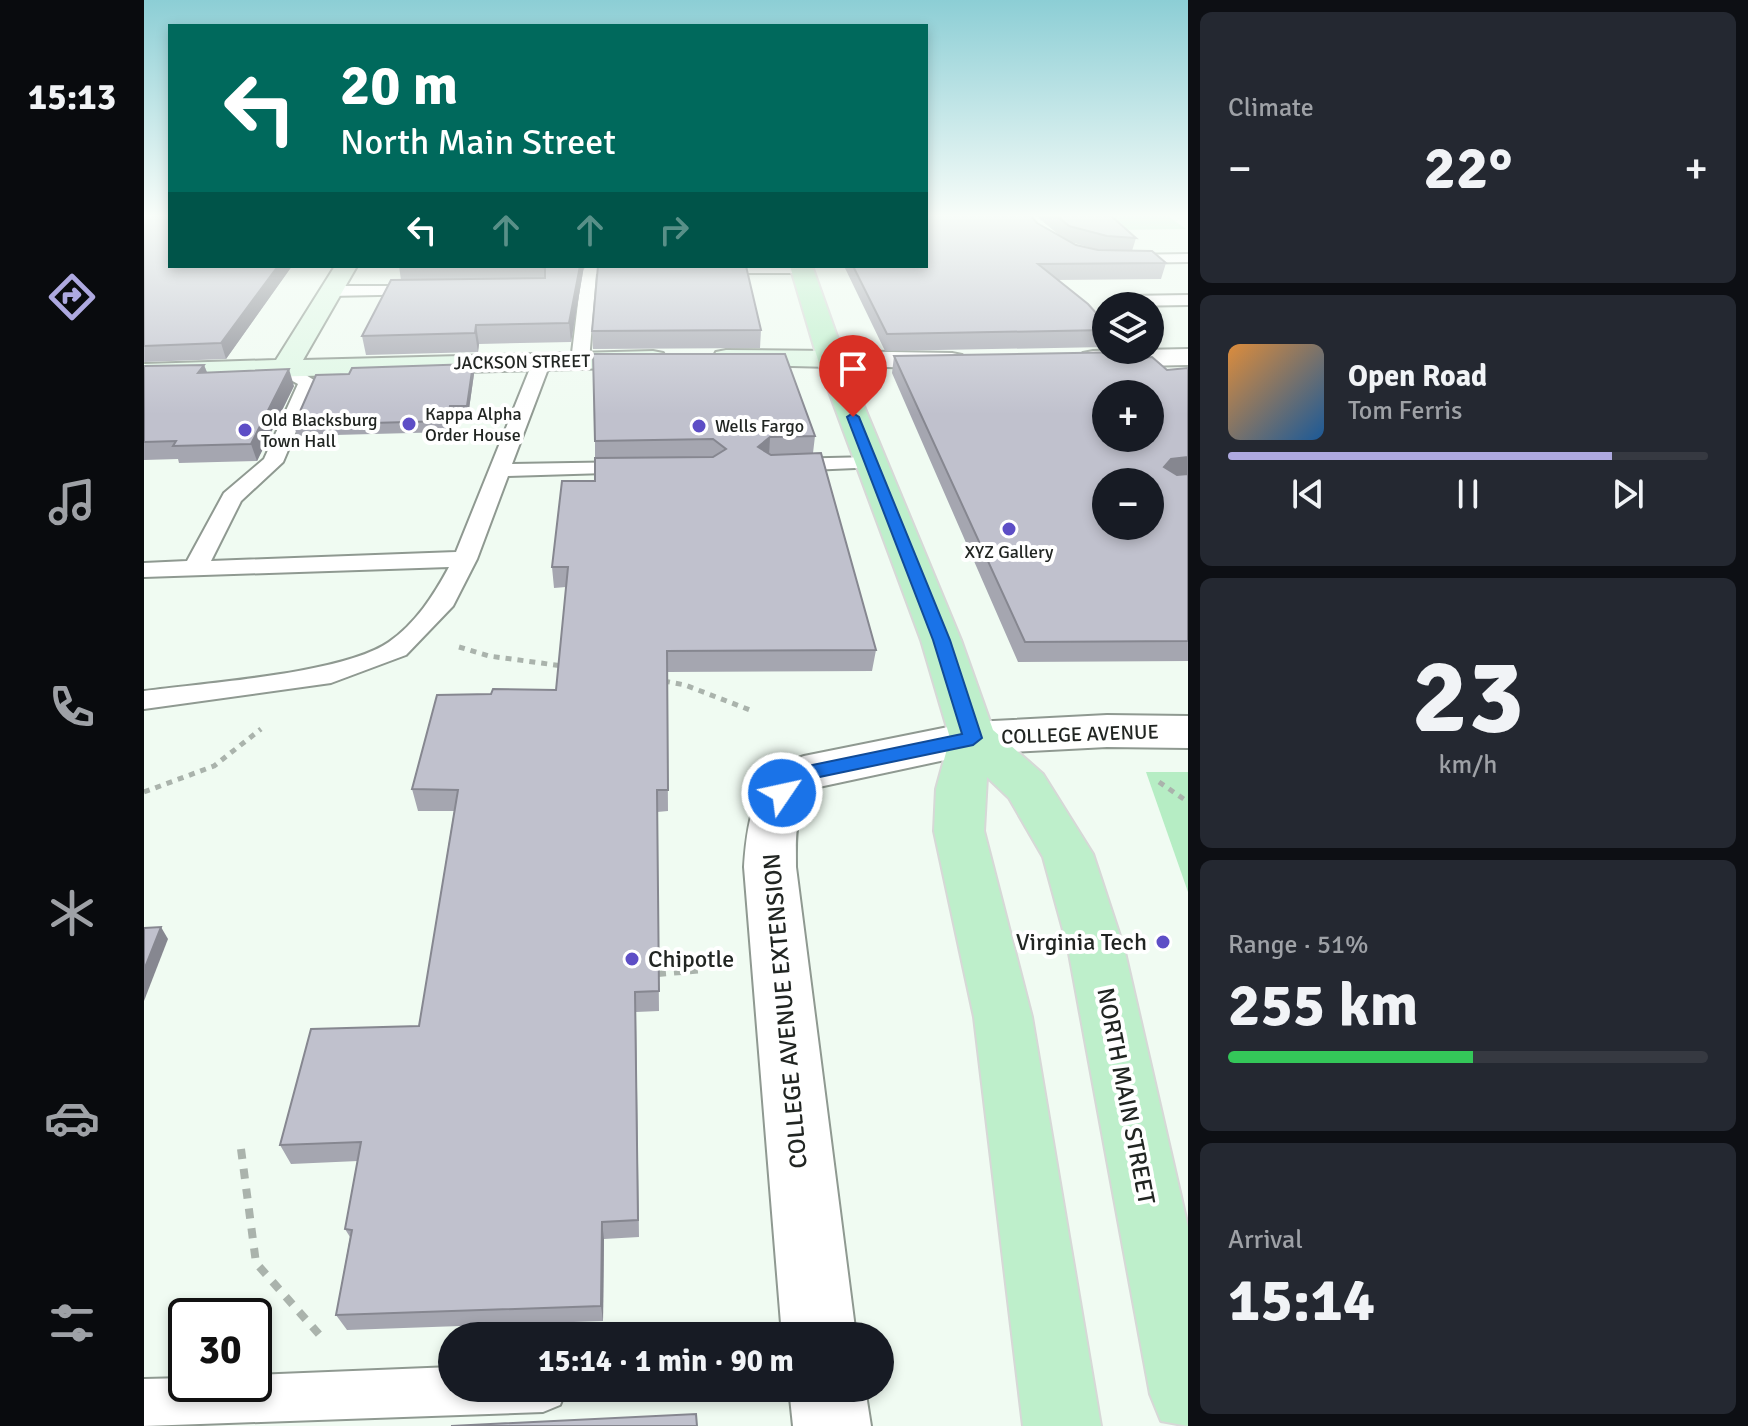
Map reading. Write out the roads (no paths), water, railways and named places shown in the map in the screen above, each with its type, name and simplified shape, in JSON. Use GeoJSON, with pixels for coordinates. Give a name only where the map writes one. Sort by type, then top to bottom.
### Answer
{"type":"FeatureCollection","features":[{"type":"Feature","properties":{"kind":"main road","name":"NORTH MAIN STREET"},"geometry":{"type":"LineString","coordinates":[[806,282],[831,359],[941,640],[973,738],[1026,786],[1068,854],[1096,948],[1188,1394]]}},
{"type":"Feature","properties":{"kind":"main road"},"geometry":{"type":"LineString","coordinates":[[973,738],[960,789],[959,831],[1003,1017],[1062,1426]]}},
{"type":"Feature","properties":{"kind":"street"},"geometry":{"type":"LineString","coordinates":[[284,369],[336,282]]}},
{"type":"Feature","properties":{"kind":"street"},"geometry":{"type":"LineString","coordinates":[[1064,359],[1188,357]]}},
{"type":"Feature","properties":{"kind":"street","name":"JACKSON STREET"},"geometry":{"type":"LineString","coordinates":[[144,372],[687,358],[972,361]]}},
{"type":"Feature","properties":{"kind":"street","name":"COLLEGE AVENUE"},"geometry":{"type":"LineString","coordinates":[[973,738],[1107,731],[1188,732]]}},
{"type":"Feature","properties":{"kind":"street","name":"COLLEGE AVENUE EXTENSION"},"geometry":{"type":"LineString","coordinates":[[817,1322],[780,986],[771,829],[782,793],[804,773],[973,738]]}},
{"type":"Feature","properties":{"kind":"street"},"geometry":{"type":"LineString","coordinates":[[829,1402],[832,1426]]}},
{"type":"Feature","properties":{"kind":"lane"},"geometry":{"type":"LineString","coordinates":[[580,361],[588,282]]}},
{"type":"Feature","properties":{"kind":"lane"},"geometry":{"type":"LineString","coordinates":[[330,291],[443,291]]}},
{"type":"Feature","properties":{"kind":"lane"},"geometry":{"type":"LineString","coordinates":[[1164,300],[1188,300]]}},
{"type":"Feature","properties":{"kind":"lane"},"geometry":{"type":"LineString","coordinates":[[144,700],[331,674],[397,649],[441,606],[465,559],[542,361]]}},
{"type":"Feature","properties":{"kind":"lane"},"geometry":{"type":"LineString","coordinates":[[195,568],[232,498],[273,462],[308,382],[284,369]]}},
{"type":"Feature","properties":{"kind":"lane"},"geometry":{"type":"LineString","coordinates":[[769,465],[872,463]]}},
{"type":"Feature","properties":{"kind":"lane"},"geometry":{"type":"LineString","coordinates":[[501,470],[649,468]]}},
{"type":"Feature","properties":{"kind":"lane"},"geometry":{"type":"LineString","coordinates":[[144,570],[465,559]]}},
{"type":"Feature","properties":{"kind":"lane"},"geometry":{"type":"LineString","coordinates":[[144,1404],[438,1392]]}},
{"type":"Feature","properties":{"kind":"place","name":"Kappa Alpha Order House"},"geometry":{"type":"Point","coordinates":[409,424]}},
{"type":"Feature","properties":{"kind":"place","name":"Wells Fargo"},"geometry":{"type":"Point","coordinates":[699,426]}},
{"type":"Feature","properties":{"kind":"place","name":"Old Blacksburg Town Hall"},"geometry":{"type":"Point","coordinates":[245,430]}},
{"type":"Feature","properties":{"kind":"place","name":"XYZ Gallery"},"geometry":{"type":"Point","coordinates":[1009,529]}},
{"type":"Feature","properties":{"kind":"place","name":"Virginia Tech"},"geometry":{"type":"Point","coordinates":[1163,942]}},
{"type":"Feature","properties":{"kind":"place","name":"Chipotle"},"geometry":{"type":"Point","coordinates":[632,959]}}]}
